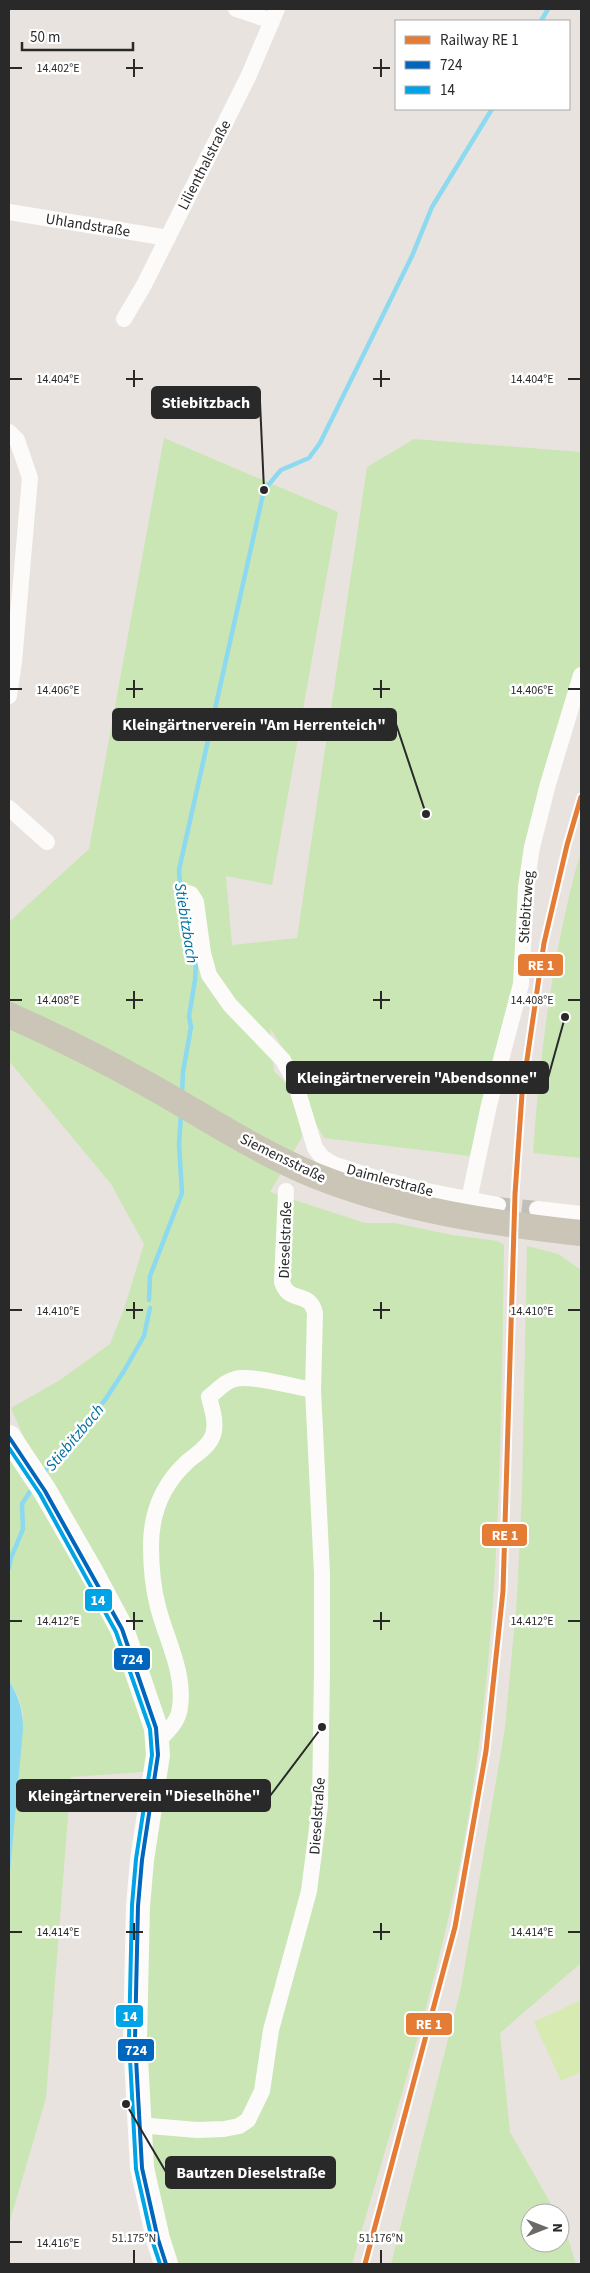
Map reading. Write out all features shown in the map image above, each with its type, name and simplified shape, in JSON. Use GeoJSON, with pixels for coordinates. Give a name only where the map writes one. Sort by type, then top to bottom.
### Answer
{"type":"FeatureCollection","features":[{"type":"Feature","properties":{"kind":"main road","name":"Siemensstraße"},"geometry":{"type":"LineString","coordinates":[[9,1015],[76,1045],[220,1126],[315,1176],[365,1194],[449,1215],[581,1233]]}},
{"type":"Feature","properties":{"kind":"street"},"geometry":{"type":"LineString","coordinates":[[236,9],[274,15]]}},
{"type":"Feature","properties":{"kind":"street","name":"Lilienthalstraße"},"geometry":{"type":"LineString","coordinates":[[124,319],[168,238],[249,75],[274,15]]}},
{"type":"Feature","properties":{"kind":"street","name":"Uhlandstraße"},"geometry":{"type":"LineString","coordinates":[[9,212],[168,238]]}},
{"type":"Feature","properties":{"kind":"street"},"geometry":{"type":"LineString","coordinates":[[9,432],[17,440],[30,478],[14,662],[9,696]]}},
{"type":"Feature","properties":{"kind":"street","name":"Stiebitzweg"},"geometry":{"type":"LineString","coordinates":[[469,1200],[489,1105],[521,984],[526,887],[532,847],[548,784],[581,675]]}},
{"type":"Feature","properties":{"kind":"street"},"geometry":{"type":"LineString","coordinates":[[9,808],[47,842]]}},
{"type":"Feature","properties":{"kind":"street","name":"Daimlerstraße"},"geometry":{"type":"LineString","coordinates":[[184,892],[191,894],[196,902],[203,953],[209,975],[230,1005],[284,1060],[295,1082],[315,1148],[322,1157],[333,1164],[373,1177],[498,1205]]}},
{"type":"Feature","properties":{"kind":"street","name":"Dieselstraße"},"geometry":{"type":"LineString","coordinates":[[138,2125],[197,2130],[224,2129],[239,2126],[248,2120],[262,2091],[271,2030],[304,1916],[315,1854],[320,1805],[322,1573],[313,1390],[315,1313],[313,1304],[307,1299],[291,1296],[284,1290],[282,1282],[286,1191]]}},
{"type":"Feature","properties":{"kind":"street"},"geometry":{"type":"LineString","coordinates":[[538,1209],[581,1214]]}},
{"type":"Feature","properties":{"kind":"street"},"geometry":{"type":"LineString","coordinates":[[158,1741],[170,1729],[177,1718],[181,1695],[174,1656],[158,1606],[152,1568],[152,1526],[158,1501],[170,1480],[203,1450],[213,1435],[214,1417],[209,1397],[228,1382],[235,1379],[248,1378],[313,1390]]}},
{"type":"Feature","properties":{"kind":"street"},"geometry":{"type":"LineString","coordinates":[[9,1437],[38,1479],[122,1629],[151,1709],[158,1741],[142,1860],[138,1906],[135,2040],[138,2125],[142,2168],[166,2264]]}},
{"type":"Feature","properties":{"kind":"green space"},"geometry":{"type":"Polygon","coordinates":[[[164,438],[338,512],[272,885],[226,876],[232,945],[297,938],[367,467],[414,439],[581,452],[581,665],[546,783],[519,974],[470,1156],[324,1138],[313,1119],[301,1077],[270,1028],[274,1071],[289,1086],[299,1110],[302,1137],[270,1192],[365,1223],[394,1223],[452,1235],[498,1241],[504,1245],[500,1470],[496,1545],[492,1619],[476,1768],[464,1842],[428,2001],[352,2264],[175,2264],[145,2147],[144,1927],[164,1753],[11,1408],[60,1380],[110,1344],[124,1309],[144,1244],[111,1184],[9,1061],[9,922],[89,849],[164,438]]]}},
{"type":"Feature","properties":{"kind":"green space"},"geometry":{"type":"Polygon","coordinates":[[[581,851],[581,1158],[533,1153],[549,1000],[563,925],[581,851]]]}},
{"type":"Feature","properties":{"kind":"green space"},"geometry":{"type":"Polygon","coordinates":[[[527,1246],[558,1254],[581,1270],[581,1963],[500,2033],[510,2132],[550,2203],[520,2203],[520,2253],[570,2253],[570,2245],[576,2264],[391,2264],[461,1988],[505,1728],[517,1598],[522,1492],[527,1246]]]}},
{"type":"Feature","properties":{"kind":"green space"},"geometry":{"type":"Polygon","coordinates":[[[9,1451],[44,1503],[131,1666],[150,1755],[143,1772],[71,1777],[46,2098],[9,2224],[9,1884],[23,1713],[18,1696],[9,1681],[9,1451]]]}},
{"type":"Feature","properties":{"kind":"green space"},"geometry":{"type":"Polygon","coordinates":[[[581,2000],[581,2072],[561,2081],[534,2022],[581,2000]]]}},
{"type":"Feature","properties":{"kind":"water"},"geometry":{"type":"Polygon","coordinates":[[[9,1681],[20,1704],[23,1729],[9,1883],[9,1681]]]}},
{"type":"Feature","properties":{"kind":"waterway","name":"Stiebitzbach"},"geometry":{"type":"LineString","coordinates":[[542,20],[548,9]]}},
{"type":"Feature","properties":{"kind":"waterway","name":"Stiebitzbach"},"geometry":{"type":"LineString","coordinates":[[182,1094],[183,1072],[191,1027],[189,1016],[196,964],[194,947],[181,899],[179,870],[264,490],[281,470],[309,458],[320,443],[412,256],[432,207],[491,110]]}},
{"type":"Feature","properties":{"kind":"waterway","name":"Stiebitzbach"},"geometry":{"type":"LineString","coordinates":[[149,1300],[150,1276],[182,1193],[179,1144],[181,1114]]}},
{"type":"Feature","properties":{"kind":"waterway","name":"Stiebitzbach"},"geometry":{"type":"LineString","coordinates":[[42,1474],[105,1400],[124,1371],[144,1336],[150,1308]]}},
{"type":"Feature","properties":{"kind":"waterway","name":"Stiebitzbach"},"geometry":{"type":"LineString","coordinates":[[9,1568],[23,1529],[22,1504],[33,1487]]}},
{"type":"Feature","properties":{"kind":"tunnel"},"geometry":{"type":"LineString","coordinates":[[498,1205],[537,1209]]}},
{"type":"Feature","properties":{"kind":"transit line"},"geometry":{"type":"LineString","coordinates":[[365,2264],[455,1927],[486,1751],[503,1591],[515,1194],[522,1094],[544,943],[567,845],[581,797]]}},
{"type":"Feature","properties":{"kind":"transit line","name":"724"},"geometry":{"type":"LineString","coordinates":[[9,1437],[45,1491],[122,1629],[156,1728],[158,1755],[142,1860],[138,1906],[135,2040],[142,2168],[158,2239],[166,2264]]}},
{"type":"Feature","properties":{"kind":"transit line","name":"14"},"geometry":{"type":"LineString","coordinates":[[9,1448],[40,1494],[116,1632],[150,1729],[152,1755],[136,1859],[132,1905],[129,2040],[136,2169],[152,2240],[160,2264]]}},
{"type":"Feature","properties":{"kind":"place","name":"Stiebitzbach"},"geometry":{"type":"Point","coordinates":[264,490]}},
{"type":"Feature","properties":{"kind":"place","name":"Kleingärtnerverein \"Am Herrenteich\""},"geometry":{"type":"Point","coordinates":[426,814]}},
{"type":"Feature","properties":{"kind":"place","name":"Kleingärtnerverein \"Abendsonne\""},"geometry":{"type":"Point","coordinates":[565,1017]}},
{"type":"Feature","properties":{"kind":"place","name":"Kleingärtnerverein \"Dieselhöhe\""},"geometry":{"type":"Point","coordinates":[322,1727]}},
{"type":"Feature","properties":{"kind":"place","name":"Bautzen Dieselstraße"},"geometry":{"type":"Point","coordinates":[126,2104]}}]}
